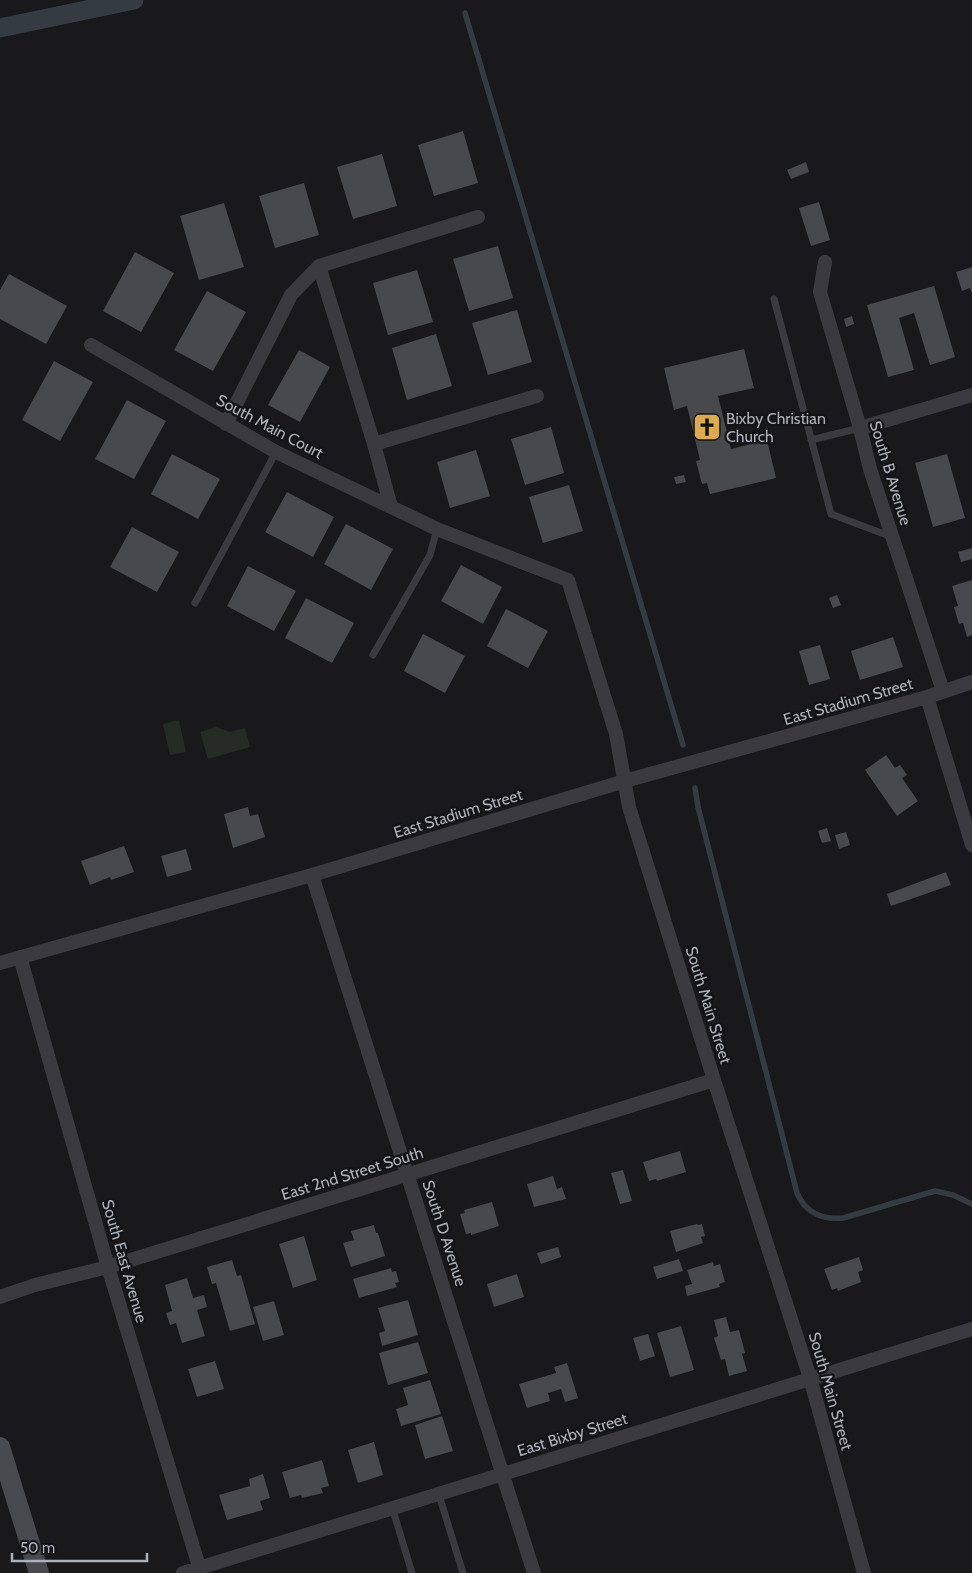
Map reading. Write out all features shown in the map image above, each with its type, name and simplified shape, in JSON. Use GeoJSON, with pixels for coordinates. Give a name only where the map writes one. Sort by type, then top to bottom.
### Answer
{"type":"FeatureCollection","features":[{"type":"Feature","properties":{"kind":"street"},"geometry":{"type":"LineString","coordinates":[[226,424],[291,295],[320,266],[478,217]]}},
{"type":"Feature","properties":{"kind":"street","name":"South B Avenue"},"geometry":{"type":"LineString","coordinates":[[825,262],[820,292],[860,428],[870,469],[943,691]]}},
{"type":"Feature","properties":{"kind":"street"},"geometry":{"type":"LineString","coordinates":[[320,266],[391,507]]}},
{"type":"Feature","properties":{"kind":"street","name":"South Main Court"},"geometry":{"type":"LineString","coordinates":[[91,345],[276,452],[438,529]]}},
{"type":"Feature","properties":{"kind":"street"},"geometry":{"type":"LineString","coordinates":[[860,428],[972,394]]}},
{"type":"Feature","properties":{"kind":"street"},"geometry":{"type":"LineString","coordinates":[[374,444],[537,396]]}},
{"type":"Feature","properties":{"kind":"street","name":"South Main Street"},"geometry":{"type":"LineString","coordinates":[[438,529],[568,580],[616,734],[629,807],[810,1378],[864,1573]]}},
{"type":"Feature","properties":{"kind":"street","name":"East Stadium Street"},"geometry":{"type":"LineString","coordinates":[[0,963],[312,875],[625,781],[927,697],[972,682]]}},
{"type":"Feature","properties":{"kind":"street"},"geometry":{"type":"LineString","coordinates":[[927,697],[972,845]]}},
{"type":"Feature","properties":{"kind":"street","name":"South D Avenue"},"geometry":{"type":"LineString","coordinates":[[312,875],[534,1573]]}},
{"type":"Feature","properties":{"kind":"street","name":"South East Avenue"},"geometry":{"type":"LineString","coordinates":[[20,957],[108,1267],[200,1570]]}},
{"type":"Feature","properties":{"kind":"street","name":"East 2nd Street South"},"geometry":{"type":"LineString","coordinates":[[0,1297],[35,1285],[108,1267],[714,1080]]}},
{"type":"Feature","properties":{"kind":"street","name":"East Bixby Street"},"geometry":{"type":"LineString","coordinates":[[183,1573],[200,1570],[392,1507],[439,1495],[972,1329]]}},
{"type":"Feature","properties":{"kind":"street"},"geometry":{"type":"LineString","coordinates":[[0,1447],[39,1573]]}},
{"type":"Feature","properties":{"kind":"lane"},"geometry":{"type":"LineString","coordinates":[[774,299],[831,514],[892,537]]}},
{"type":"Feature","properties":{"kind":"lane"},"geometry":{"type":"LineString","coordinates":[[812,440],[860,428]]}},
{"type":"Feature","properties":{"kind":"lane"},"geometry":{"type":"LineString","coordinates":[[195,603],[276,452]]}},
{"type":"Feature","properties":{"kind":"lane"},"geometry":{"type":"LineString","coordinates":[[373,655],[430,555],[438,529]]}},
{"type":"Feature","properties":{"kind":"lane"},"geometry":{"type":"LineString","coordinates":[[439,1495],[463,1573]]}},
{"type":"Feature","properties":{"kind":"lane"},"geometry":{"type":"LineString","coordinates":[[392,1507],[412,1573]]}},
{"type":"Feature","properties":{"kind":"shaded area"},"geometry":{"type":"Polygon","coordinates":[[[179,720],[186,752],[170,755],[163,724],[179,720]]]}},
{"type":"Feature","properties":{"kind":"shaded area"},"geometry":{"type":"Polygon","coordinates":[[[216,727],[230,732],[245,728],[250,747],[208,759],[200,732],[216,727]]]}},
{"type":"Feature","properties":{"kind":"building"},"geometry":{"type":"Polygon","coordinates":[[[463,131],[478,183],[434,196],[418,145],[463,131]]]}},
{"type":"Feature","properties":{"kind":"building"},"geometry":{"type":"Polygon","coordinates":[[[382,154],[397,206],[353,219],[337,167],[382,154]]]}},
{"type":"Feature","properties":{"kind":"building"},"geometry":{"type":"Polygon","coordinates":[[[806,162],[809,172],[791,179],[787,170],[806,162]]]}},
{"type":"Feature","properties":{"kind":"building"},"geometry":{"type":"Polygon","coordinates":[[[304,183],[319,235],[275,248],[259,196],[304,183]]]}},
{"type":"Feature","properties":{"kind":"building"},"geometry":{"type":"Polygon","coordinates":[[[819,202],[830,240],[811,246],[799,208],[819,202]]]}},
{"type":"Feature","properties":{"kind":"building"},"geometry":{"type":"Polygon","coordinates":[[[224,203],[244,267],[199,280],[180,216],[224,203]]]}},
{"type":"Feature","properties":{"kind":"building"},"geometry":{"type":"Polygon","coordinates":[[[498,246],[513,298],[469,311],[453,259],[498,246]]]}},
{"type":"Feature","properties":{"kind":"building"},"geometry":{"type":"Polygon","coordinates":[[[135,252],[174,273],[141,332],[103,311],[135,252]]]}},
{"type":"Feature","properties":{"kind":"building"},"geometry":{"type":"Polygon","coordinates":[[[972,267],[972,293],[970,288],[962,291],[956,272],[972,267]]]}},
{"type":"Feature","properties":{"kind":"building"},"geometry":{"type":"Polygon","coordinates":[[[417,270],[433,322],[388,335],[373,283],[417,270]]]}},
{"type":"Feature","properties":{"kind":"building"},"geometry":{"type":"Polygon","coordinates":[[[9,274],[67,306],[46,344],[0,319],[0,290],[9,274]]]}},
{"type":"Feature","properties":{"kind":"building"},"geometry":{"type":"Polygon","coordinates":[[[934,286],[955,357],[930,365],[914,313],[899,318],[914,370],[888,377],[867,305],[934,286]]]}},
{"type":"Feature","properties":{"kind":"building"},"geometry":{"type":"Polygon","coordinates":[[[207,291],[246,312],[213,371],[174,350],[207,291]]]}},
{"type":"Feature","properties":{"kind":"building"},"geometry":{"type":"Polygon","coordinates":[[[517,310],[532,362],[488,375],[472,323],[517,310]]]}},
{"type":"Feature","properties":{"kind":"building"},"geometry":{"type":"Polygon","coordinates":[[[852,316],[854,324],[846,327],[844,319],[852,316]]]}},
{"type":"Feature","properties":{"kind":"building"},"geometry":{"type":"Polygon","coordinates":[[[436,334],[452,386],[407,400],[392,348],[436,334]]]}},
{"type":"Feature","properties":{"kind":"building"},"geometry":{"type":"Polygon","coordinates":[[[744,349],[754,388],[718,396],[731,449],[767,440],[776,478],[710,494],[707,483],[702,484],[696,461],[700,460],[687,406],[674,410],[664,368],[744,349]]]}},
{"type":"Feature","properties":{"kind":"building"},"geometry":{"type":"Polygon","coordinates":[[[299,350],[330,367],[300,422],[268,405],[299,350]]]}},
{"type":"Feature","properties":{"kind":"building"},"geometry":{"type":"Polygon","coordinates":[[[54,361],[93,382],[60,441],[22,420],[54,361]]]}},
{"type":"Feature","properties":{"kind":"building"},"geometry":{"type":"Polygon","coordinates":[[[127,400],[166,421],[134,479],[95,459],[127,400]]]}},
{"type":"Feature","properties":{"kind":"building"},"geometry":{"type":"Polygon","coordinates":[[[551,427],[564,473],[525,485],[511,439],[551,427]]]}},
{"type":"Feature","properties":{"kind":"building"},"geometry":{"type":"Polygon","coordinates":[[[476,450],[490,496],[450,508],[437,462],[476,450]]]}},
{"type":"Feature","properties":{"kind":"building"},"geometry":{"type":"Polygon","coordinates":[[[172,454],[220,479],[198,519],[151,494],[172,454]]]}},
{"type":"Feature","properties":{"kind":"building"},"geometry":{"type":"Polygon","coordinates":[[[947,454],[965,518],[933,527],[915,463],[947,454]]]}},
{"type":"Feature","properties":{"kind":"building"},"geometry":{"type":"Polygon","coordinates":[[[684,475],[686,482],[676,484],[674,477],[684,475]]]}},
{"type":"Feature","properties":{"kind":"building"},"geometry":{"type":"Polygon","coordinates":[[[569,485],[583,531],[543,543],[529,497],[569,485]]]}},
{"type":"Feature","properties":{"kind":"building"},"geometry":{"type":"Polygon","coordinates":[[[287,492],[334,517],[313,557],[265,532],[287,492]]]}},
{"type":"Feature","properties":{"kind":"building"},"geometry":{"type":"Polygon","coordinates":[[[346,524],[393,549],[371,590],[324,564],[346,524]]]}},
{"type":"Feature","properties":{"kind":"building"},"geometry":{"type":"Polygon","coordinates":[[[132,527],[179,552],[157,592],[110,567],[132,527]]]}},
{"type":"Feature","properties":{"kind":"building"},"geometry":{"type":"Polygon","coordinates":[[[972,548],[972,559],[961,562],[958,552],[972,548]]]}},
{"type":"Feature","properties":{"kind":"building"},"geometry":{"type":"Polygon","coordinates":[[[461,565],[502,587],[483,624],[441,601],[461,565]]]}},
{"type":"Feature","properties":{"kind":"building"},"geometry":{"type":"Polygon","coordinates":[[[248,566],[296,591],[274,631],[227,606],[248,566]]]}},
{"type":"Feature","properties":{"kind":"building"},"geometry":{"type":"Polygon","coordinates":[[[972,580],[972,635],[967,637],[963,623],[959,624],[954,607],[958,606],[952,586],[972,580]]]}},
{"type":"Feature","properties":{"kind":"building"},"geometry":{"type":"Polygon","coordinates":[[[837,595],[841,605],[833,608],[829,598],[837,595]]]}},
{"type":"Feature","properties":{"kind":"building"},"geometry":{"type":"Polygon","coordinates":[[[306,598],[354,623],[332,663],[285,638],[306,598]]]}},
{"type":"Feature","properties":{"kind":"building"},"geometry":{"type":"Polygon","coordinates":[[[506,609],[548,631],[528,668],[487,646],[506,609]]]}},
{"type":"Feature","properties":{"kind":"building"},"geometry":{"type":"Polygon","coordinates":[[[423,634],[465,656],[445,693],[404,671],[423,634]]]}},
{"type":"Feature","properties":{"kind":"building"},"geometry":{"type":"Polygon","coordinates":[[[893,637],[903,667],[860,680],[851,651],[893,637]]]}},
{"type":"Feature","properties":{"kind":"building"},"geometry":{"type":"Polygon","coordinates":[[[820,645],[830,679],[809,685],[799,651],[820,645]]]}},
{"type":"Feature","properties":{"kind":"building"},"geometry":{"type":"Polygon","coordinates":[[[886,755],[895,768],[900,765],[907,775],[902,778],[918,801],[897,816],[865,770],[886,755]]]}},
{"type":"Feature","properties":{"kind":"building"},"geometry":{"type":"Polygon","coordinates":[[[248,807],[250,816],[258,814],[265,837],[233,848],[224,814],[248,807]]]}},
{"type":"Feature","properties":{"kind":"building"},"geometry":{"type":"Polygon","coordinates":[[[827,828],[831,841],[822,843],[818,831],[827,828]]]}},
{"type":"Feature","properties":{"kind":"building"},"geometry":{"type":"Polygon","coordinates":[[[846,832],[850,845],[839,849],[835,835],[846,832]]]}},
{"type":"Feature","properties":{"kind":"building"},"geometry":{"type":"Polygon","coordinates":[[[124,846],[134,872],[111,880],[110,877],[90,885],[81,861],[124,846]]]}},
{"type":"Feature","properties":{"kind":"building"},"geometry":{"type":"Polygon","coordinates":[[[186,849],[192,870],[167,877],[161,856],[186,849]]]}},
{"type":"Feature","properties":{"kind":"building"},"geometry":{"type":"Polygon","coordinates":[[[946,872],[951,885],[891,906],[887,894],[946,872]]]}},
{"type":"Feature","properties":{"kind":"building"},"geometry":{"type":"Polygon","coordinates":[[[680,1151],[686,1172],[657,1181],[656,1179],[649,1181],[643,1162],[680,1151]]]}},
{"type":"Feature","properties":{"kind":"building"},"geometry":{"type":"Polygon","coordinates":[[[623,1170],[632,1201],[620,1204],[611,1173],[623,1170]]]}},
{"type":"Feature","properties":{"kind":"building"},"geometry":{"type":"Polygon","coordinates":[[[553,1176],[557,1189],[562,1187],[566,1199],[534,1207],[527,1184],[553,1176]]]}},
{"type":"Feature","properties":{"kind":"building"},"geometry":{"type":"Polygon","coordinates":[[[492,1202],[499,1226],[471,1235],[471,1233],[466,1234],[460,1214],[465,1213],[464,1210],[492,1202]]]}},
{"type":"Feature","properties":{"kind":"building"},"geometry":{"type":"Polygon","coordinates":[[[702,1224],[705,1236],[701,1237],[703,1243],[676,1252],[670,1231],[702,1224]]]}},
{"type":"Feature","properties":{"kind":"building"},"geometry":{"type":"Polygon","coordinates":[[[374,1225],[385,1256],[351,1267],[343,1243],[354,1240],[351,1231],[374,1225]]]}},
{"type":"Feature","properties":{"kind":"building"},"geometry":{"type":"Polygon","coordinates":[[[304,1236],[317,1280],[293,1288],[279,1244],[304,1236]]]}},
{"type":"Feature","properties":{"kind":"building"},"geometry":{"type":"Polygon","coordinates":[[[558,1247],[561,1257],[541,1264],[537,1253],[558,1247]]]}},
{"type":"Feature","properties":{"kind":"building"},"geometry":{"type":"Polygon","coordinates":[[[859,1257],[863,1270],[858,1272],[861,1282],[838,1291],[837,1288],[832,1290],[824,1269],[859,1257]]]}},
{"type":"Feature","properties":{"kind":"building"},"geometry":{"type":"Polygon","coordinates":[[[679,1259],[683,1271],[657,1279],[653,1267],[679,1259]]]}},
{"type":"Feature","properties":{"kind":"building"},"geometry":{"type":"Polygon","coordinates":[[[232,1260],[237,1276],[241,1275],[255,1324],[230,1331],[216,1283],[212,1284],[207,1267],[232,1260]]]}},
{"type":"Feature","properties":{"kind":"building"},"geometry":{"type":"Polygon","coordinates":[[[713,1262],[714,1266],[720,1264],[725,1282],[719,1284],[720,1287],[687,1296],[685,1286],[692,1284],[687,1270],[713,1262]]]}},
{"type":"Feature","properties":{"kind":"building"},"geometry":{"type":"Polygon","coordinates":[[[391,1268],[392,1272],[396,1271],[399,1282],[395,1283],[397,1287],[359,1298],[353,1279],[391,1268]]]}},
{"type":"Feature","properties":{"kind":"building"},"geometry":{"type":"Polygon","coordinates":[[[517,1274],[524,1297],[494,1307],[487,1284],[517,1274]]]}},
{"type":"Feature","properties":{"kind":"building"},"geometry":{"type":"Polygon","coordinates":[[[187,1278],[193,1298],[204,1295],[207,1307],[197,1310],[205,1336],[182,1343],[176,1323],[170,1325],[166,1313],[172,1311],[165,1285],[187,1278]]]}},
{"type":"Feature","properties":{"kind":"building"},"geometry":{"type":"Polygon","coordinates":[[[408,1300],[418,1335],[382,1346],[379,1333],[385,1331],[378,1308],[408,1300]]]}},
{"type":"Feature","properties":{"kind":"building"},"geometry":{"type":"Polygon","coordinates":[[[274,1301],[284,1335],[263,1341],[253,1307],[274,1301]]]}},
{"type":"Feature","properties":{"kind":"building"},"geometry":{"type":"Polygon","coordinates":[[[726,1317],[730,1332],[739,1330],[745,1353],[742,1354],[747,1371],[729,1376],[725,1359],[721,1360],[714,1338],[718,1336],[714,1320],[726,1317]]]}},
{"type":"Feature","properties":{"kind":"building"},"geometry":{"type":"Polygon","coordinates":[[[681,1326],[694,1370],[670,1377],[657,1333],[681,1326]]]}},
{"type":"Feature","properties":{"kind":"building"},"geometry":{"type":"Polygon","coordinates":[[[648,1334],[655,1356],[640,1361],[633,1338],[648,1334]]]}},
{"type":"Feature","properties":{"kind":"building"},"geometry":{"type":"Polygon","coordinates":[[[418,1342],[428,1373],[388,1385],[379,1353],[418,1342]]]}},
{"type":"Feature","properties":{"kind":"building"},"geometry":{"type":"Polygon","coordinates":[[[215,1361],[224,1389],[197,1397],[188,1369],[215,1361]]]}},
{"type":"Feature","properties":{"kind":"building"},"geometry":{"type":"Polygon","coordinates":[[[567,1363],[578,1398],[565,1402],[561,1389],[548,1393],[550,1401],[527,1408],[519,1384],[556,1373],[554,1367],[567,1363]]]}},
{"type":"Feature","properties":{"kind":"building"},"geometry":{"type":"Polygon","coordinates":[[[430,1380],[441,1414],[401,1426],[396,1409],[408,1405],[403,1388],[430,1380]]]}},
{"type":"Feature","properties":{"kind":"building"},"geometry":{"type":"Polygon","coordinates":[[[442,1416],[453,1451],[425,1459],[415,1425],[442,1416]]]}},
{"type":"Feature","properties":{"kind":"building"},"geometry":{"type":"Polygon","coordinates":[[[374,1442],[383,1475],[358,1483],[348,1450],[374,1442]]]}},
{"type":"Feature","properties":{"kind":"building"},"geometry":{"type":"Polygon","coordinates":[[[322,1460],[329,1486],[321,1488],[323,1493],[302,1498],[301,1495],[290,1498],[282,1472],[322,1460]]]}},
{"type":"Feature","properties":{"kind":"building"},"geometry":{"type":"Polygon","coordinates":[[[263,1474],[270,1498],[260,1501],[263,1510],[227,1520],[219,1495],[250,1486],[249,1479],[263,1474]]]}},
{"type":"Feature","properties":{"kind":"waterway"},"geometry":{"type":"LineString","coordinates":[[0,28],[134,0]]}},
{"type":"Feature","properties":{"kind":"waterway"},"geometry":{"type":"LineString","coordinates":[[465,13],[683,745]]}},
{"type":"Feature","properties":{"kind":"waterway"},"geometry":{"type":"LineString","coordinates":[[695,788],[698,807],[797,1193],[801,1200],[815,1214],[828,1218],[843,1218],[935,1191],[953,1195],[972,1204]]}},
{"type":"Feature","properties":{"kind":"place","name":"Bixby Christian Church"},"geometry":{"type":"Point","coordinates":[707,427]}}]}
